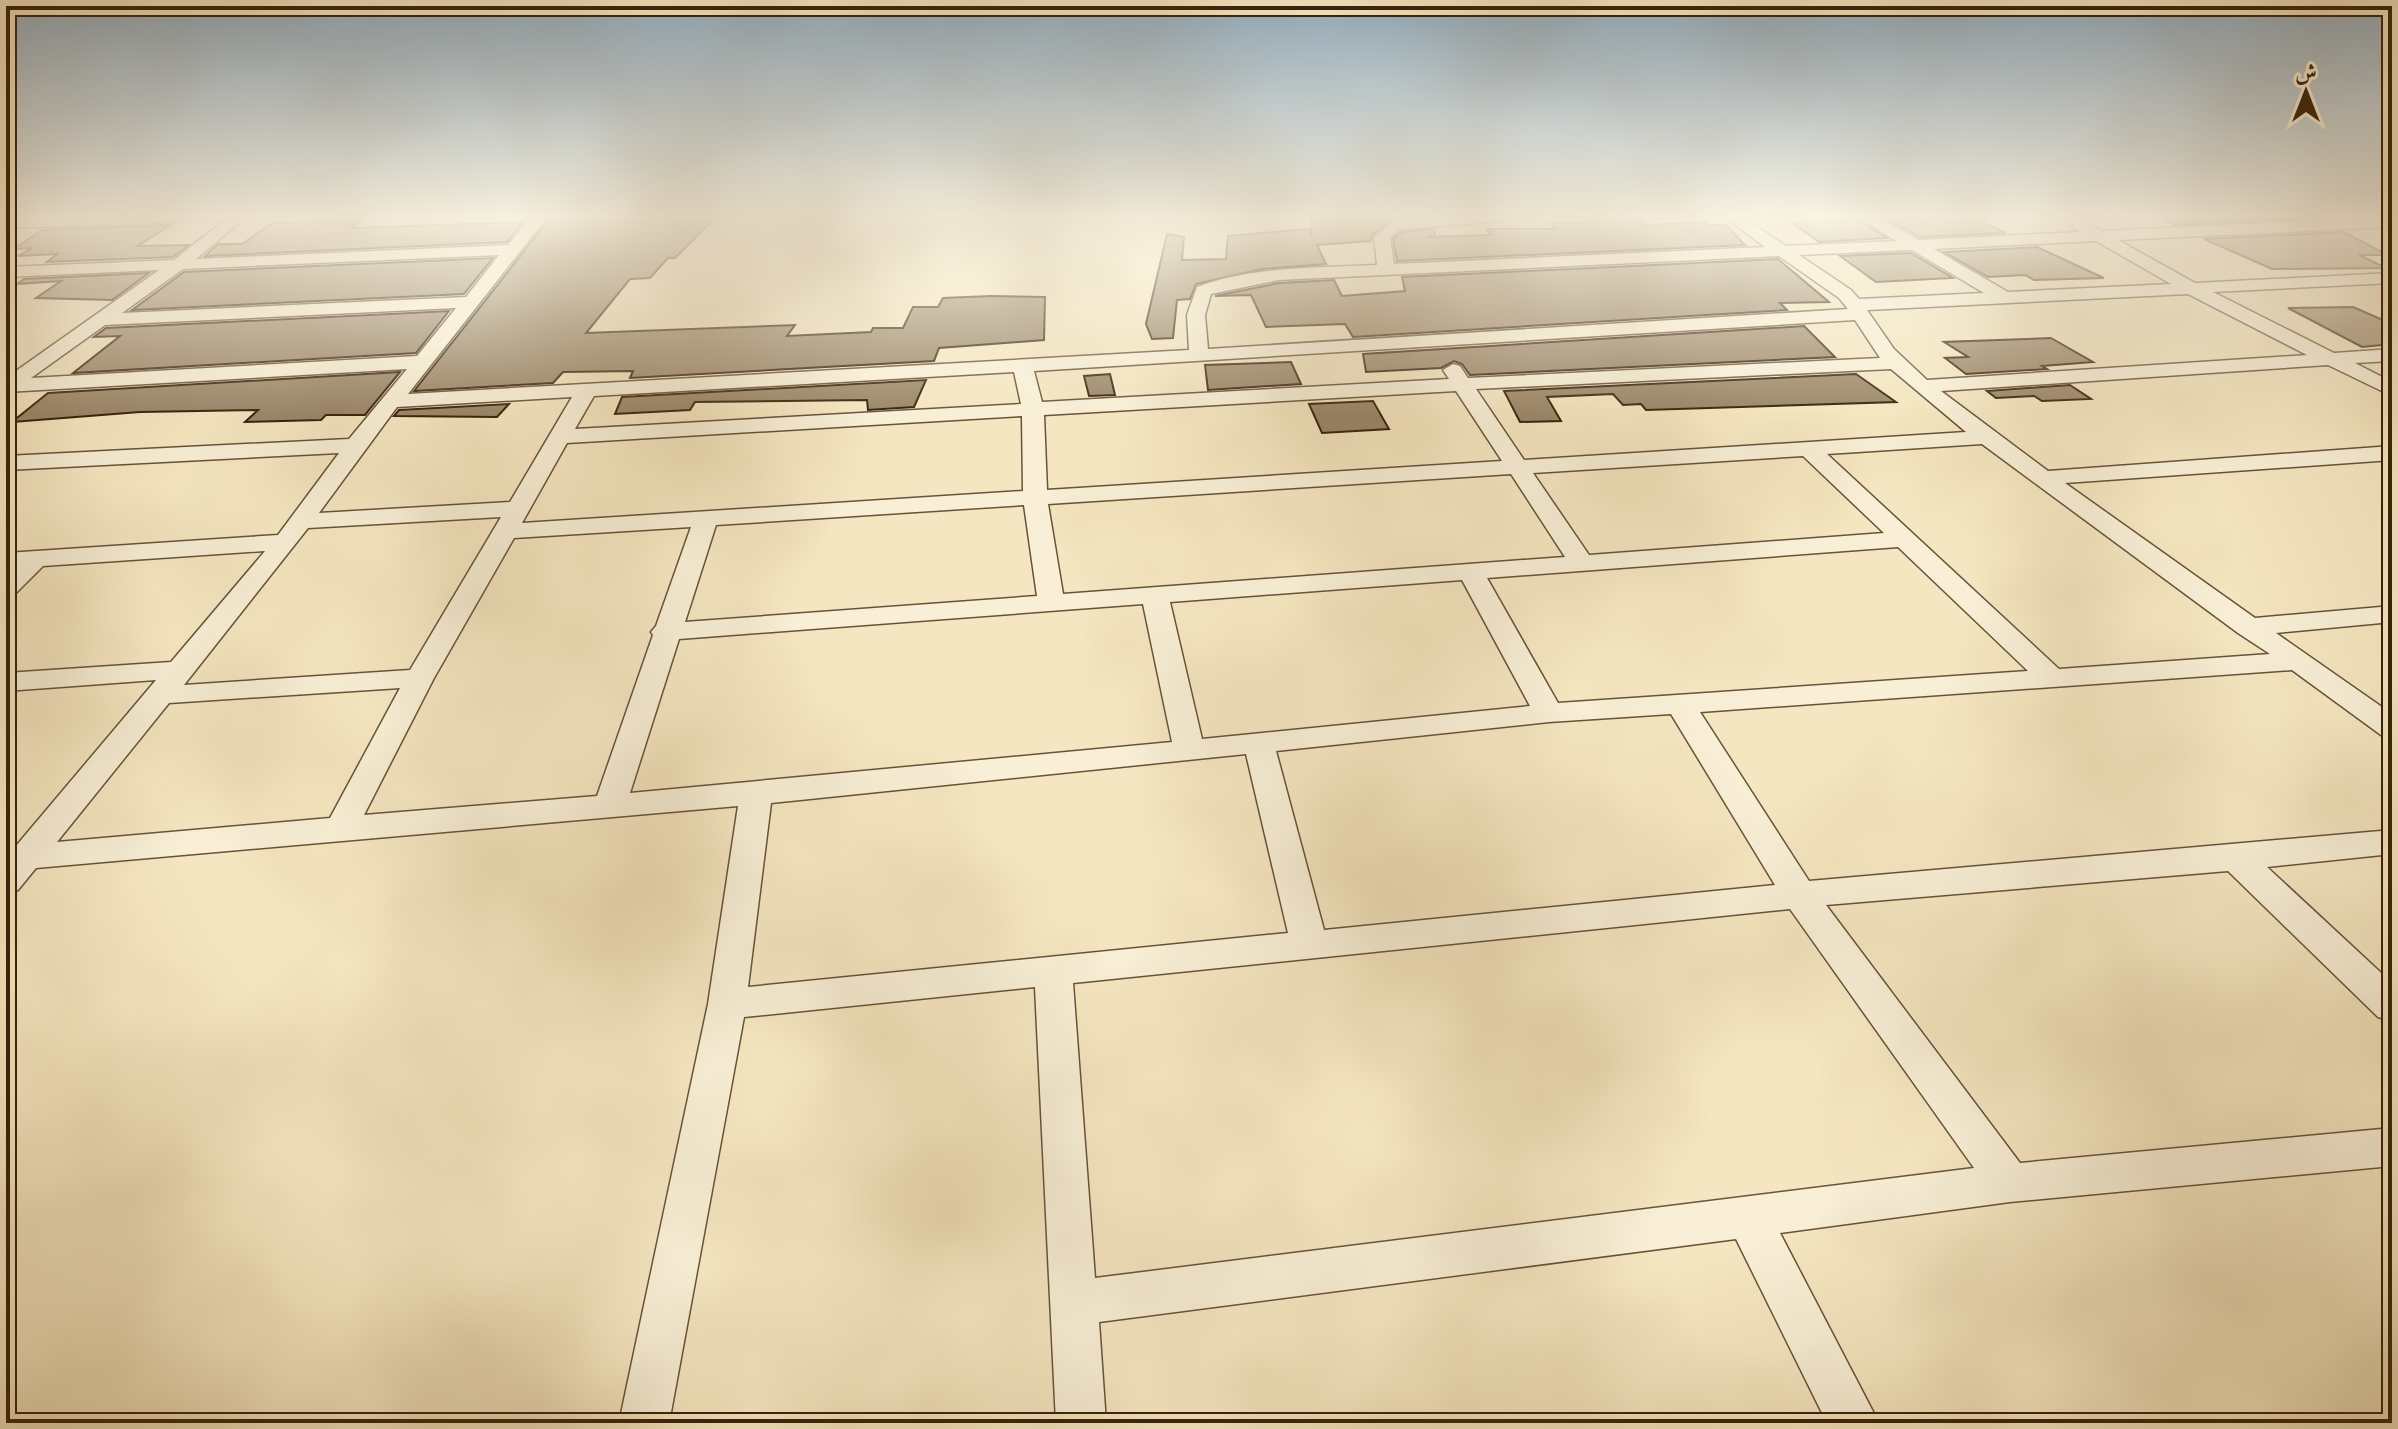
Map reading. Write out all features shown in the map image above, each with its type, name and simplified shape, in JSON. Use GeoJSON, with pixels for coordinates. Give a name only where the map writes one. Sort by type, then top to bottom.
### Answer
{"type":"FeatureCollection","features":[{"type":"Feature","properties":{"kind":"street"},"geometry":{"type":"LineString","coordinates":[[7,386],[153,283]]}},
{"type":"Feature","properties":{"kind":"street"},"geometry":{"type":"LineString","coordinates":[[12,866],[160,695],[286,542],[356,445],[486,283]]}},
{"type":"Feature","properties":{"kind":"street"},"geometry":{"type":"LineString","coordinates":[[1199,355],[1196,315],[1203,291],[1233,283]]}},
{"type":"Feature","properties":{"kind":"street"},"geometry":{"type":"LineString","coordinates":[[1828,283],[1845,294],[1896,363],[1924,386],[2044,478],[2392,728]]}},
{"type":"Feature","properties":{"kind":"street"},"geometry":{"type":"LineString","coordinates":[[1979,283],[2007,299]]}},
{"type":"Feature","properties":{"kind":"street"},"geometry":{"type":"LineString","coordinates":[[2181,283],[2392,390]]}},
{"type":"Feature","properties":{"kind":"street"},"geometry":{"type":"LineString","coordinates":[[394,401],[1433,342],[1711,325],[2007,299],[2336,283]]}},
{"type":"Feature","properties":{"kind":"street"},"geometry":{"type":"LineString","coordinates":[[100,320],[472,302]]}},
{"type":"Feature","properties":{"kind":"street"},"geometry":{"type":"LineString","coordinates":[[1711,325],[1761,367]]}},
{"type":"Feature","properties":{"kind":"street"},"geometry":{"type":"LineString","coordinates":[[1433,342],[1582,563]]}},
{"type":"Feature","properties":{"kind":"street"},"geometry":{"type":"LineString","coordinates":[[1924,386],[2392,355]]}},
{"type":"Feature","properties":{"kind":"street"},"geometry":{"type":"LineString","coordinates":[[7,386],[424,362]]}},
{"type":"Feature","properties":{"kind":"street"},"geometry":{"type":"LineString","coordinates":[[559,437],[1761,367],[1896,363]]}},
{"type":"Feature","properties":{"kind":"street"},"geometry":{"type":"LineString","coordinates":[[1023,365],[1033,411],[1035,497],[1051,603]]}},
{"type":"Feature","properties":{"kind":"street"},"geometry":{"type":"LineString","coordinates":[[341,828],[420,678],[587,390]]}},
{"type":"Feature","properties":{"kind":"street"},"geometry":{"type":"LineString","coordinates":[[303,521],[705,520],[1990,437]]}},
{"type":"Feature","properties":{"kind":"street"},"geometry":{"type":"LineString","coordinates":[[6,463],[356,445]]}},
{"type":"Feature","properties":{"kind":"street"},"geometry":{"type":"LineString","coordinates":[[1809,449],[2053,679]]}},
{"type":"Feature","properties":{"kind":"street"},"geometry":{"type":"LineString","coordinates":[[2044,478],[2392,453]]}},
{"type":"Feature","properties":{"kind":"street"},"geometry":{"type":"LineString","coordinates":[[610,806],[665,632],[705,520]]}},
{"type":"Feature","properties":{"kind":"street"},"geometry":{"type":"LineString","coordinates":[[665,632],[1903,539]]}},
{"type":"Feature","properties":{"kind":"street"},"geometry":{"type":"LineString","coordinates":[[6,561],[286,542]]}},
{"type":"Feature","properties":{"kind":"street"},"geometry":{"type":"LineString","coordinates":[[6,588],[36,559]]}},
{"type":"Feature","properties":{"kind":"street"},"geometry":{"type":"LineString","coordinates":[[1471,572],[1549,713]]}},
{"type":"Feature","properties":{"kind":"street"},"geometry":{"type":"LineString","coordinates":[[1155,596],[1189,748]]}},
{"type":"Feature","properties":{"kind":"street"},"geometry":{"type":"LineString","coordinates":[[2248,627],[2392,614]]}},
{"type":"Feature","properties":{"kind":"street"},"geometry":{"type":"LineString","coordinates":[[12,866],[341,828],[756,794],[1549,713],[2298,661]]}},
{"type":"Feature","properties":{"kind":"street"},"geometry":{"type":"LineString","coordinates":[[6,682],[181,670]]}},
{"type":"Feature","properties":{"kind":"street"},"geometry":{"type":"LineString","coordinates":[[160,695],[420,678]]}},
{"type":"Feature","properties":{"kind":"street"},"geometry":{"type":"LineString","coordinates":[[1681,705],[1799,895],[2010,1183]]}},
{"type":"Feature","properties":{"kind":"street"},"geometry":{"type":"LineString","coordinates":[[1259,743],[1309,943]]}},
{"type":"Feature","properties":{"kind":"street"},"geometry":{"type":"LineString","coordinates":[[644,1423],[727,1004],[756,794]]}},
{"type":"Feature","properties":{"kind":"street"},"geometry":{"type":"LineString","coordinates":[[727,1004],[1799,895],[2392,842]]}},
{"type":"Feature","properties":{"kind":"street"},"geometry":{"type":"LineString","coordinates":[[2236,858],[2392,1006]]}},
{"type":"Feature","properties":{"kind":"street"},"geometry":{"type":"LineString","coordinates":[[1053,970],[1081,1423]]}},
{"type":"Feature","properties":{"kind":"street"},"geometry":{"type":"LineString","coordinates":[[1074,1303],[1749,1219],[2010,1183],[2392,1147]]}},
{"type":"Feature","properties":{"kind":"street"},"geometry":{"type":"LineString","coordinates":[[1749,1219],[1854,1423]]}},
{"type":"Feature","properties":{"kind":"building"},"geometry":{"type":"Polygon","coordinates":[[[59,283],[136,283],[112,300],[36,298],[59,283]]]}},
{"type":"Feature","properties":{"kind":"building"},"geometry":{"type":"Polygon","coordinates":[[[169,283],[473,283],[464,294],[132,310],[169,283]]]}},
{"type":"Feature","properties":{"kind":"building"},"geometry":{"type":"Polygon","coordinates":[[[499,283],[627,283],[586,333],[795,325],[787,336],[871,332],[873,328],[903,328],[913,307],[938,307],[943,298],[1045,297],[1044,340],[939,348],[934,361],[630,378],[633,371],[563,372],[553,383],[414,391],[499,283]]]}},
{"type":"Feature","properties":{"kind":"building"},"geometry":{"type":"Polygon","coordinates":[[[1156,283],[1202,283],[1196,284],[1190,299],[1177,300],[1173,338],[1152,339],[1146,324],[1156,283]]]}},
{"type":"Feature","properties":{"kind":"building"},"geometry":{"type":"Polygon","coordinates":[[[1285,283],[1335,283],[1342,296],[1405,291],[1403,283],[1806,283],[1829,302],[1780,303],[1787,310],[1353,337],[1345,324],[1266,327],[1251,295],[1215,296],[1285,283]]]}},
{"type":"Feature","properties":{"kind":"building"},"geometry":{"type":"Polygon","coordinates":[[[2353,307],[2392,324],[2392,344],[2362,347],[2288,308],[2353,307]]]}},
{"type":"Feature","properties":{"kind":"building"},"geometry":{"type":"Polygon","coordinates":[[[449,311],[416,353],[73,373],[120,336],[94,337],[106,328],[449,311]]]}},
{"type":"Feature","properties":{"kind":"building"},"geometry":{"type":"Polygon","coordinates":[[[1804,326],[1835,357],[1470,375],[1462,364],[1454,361],[1441,368],[1366,372],[1363,354],[1804,326]]]}},
{"type":"Feature","properties":{"kind":"building"},"geometry":{"type":"Polygon","coordinates":[[[2051,338],[2093,362],[2042,366],[2047,369],[1966,374],[1945,358],[1968,357],[1944,342],[2051,338]]]}},
{"type":"Feature","properties":{"kind":"building"},"geometry":{"type":"Polygon","coordinates":[[[1291,362],[1301,384],[1208,390],[1205,365],[1291,362]]]}},
{"type":"Feature","properties":{"kind":"building"},"geometry":{"type":"Polygon","coordinates":[[[400,372],[365,415],[326,415],[321,420],[245,422],[258,410],[140,412],[12,422],[48,393],[400,372]]]}},
{"type":"Feature","properties":{"kind":"building"},"geometry":{"type":"Polygon","coordinates":[[[1110,374],[1115,395],[1089,396],[1084,376],[1110,374]]]}},
{"type":"Feature","properties":{"kind":"building"},"geometry":{"type":"Polygon","coordinates":[[[1856,374],[1896,402],[1646,410],[1641,404],[1623,405],[1613,394],[1547,397],[1561,421],[1520,422],[1504,391],[1856,374]]]}},
{"type":"Feature","properties":{"kind":"building"},"geometry":{"type":"Polygon","coordinates":[[[926,380],[914,407],[868,410],[867,400],[695,402],[690,410],[615,414],[622,397],[926,380]]]}},
{"type":"Feature","properties":{"kind":"building"},"geometry":{"type":"Polygon","coordinates":[[[2070,385],[2091,399],[2042,401],[2034,396],[1996,398],[1987,391],[2070,385]]]}},
{"type":"Feature","properties":{"kind":"building"},"geometry":{"type":"Polygon","coordinates":[[[1373,401],[1389,429],[1322,433],[1309,404],[1373,401]]]}},
{"type":"Feature","properties":{"kind":"building"},"geometry":{"type":"Polygon","coordinates":[[[509,404],[497,417],[394,416],[399,410],[509,404]]]}}]}
